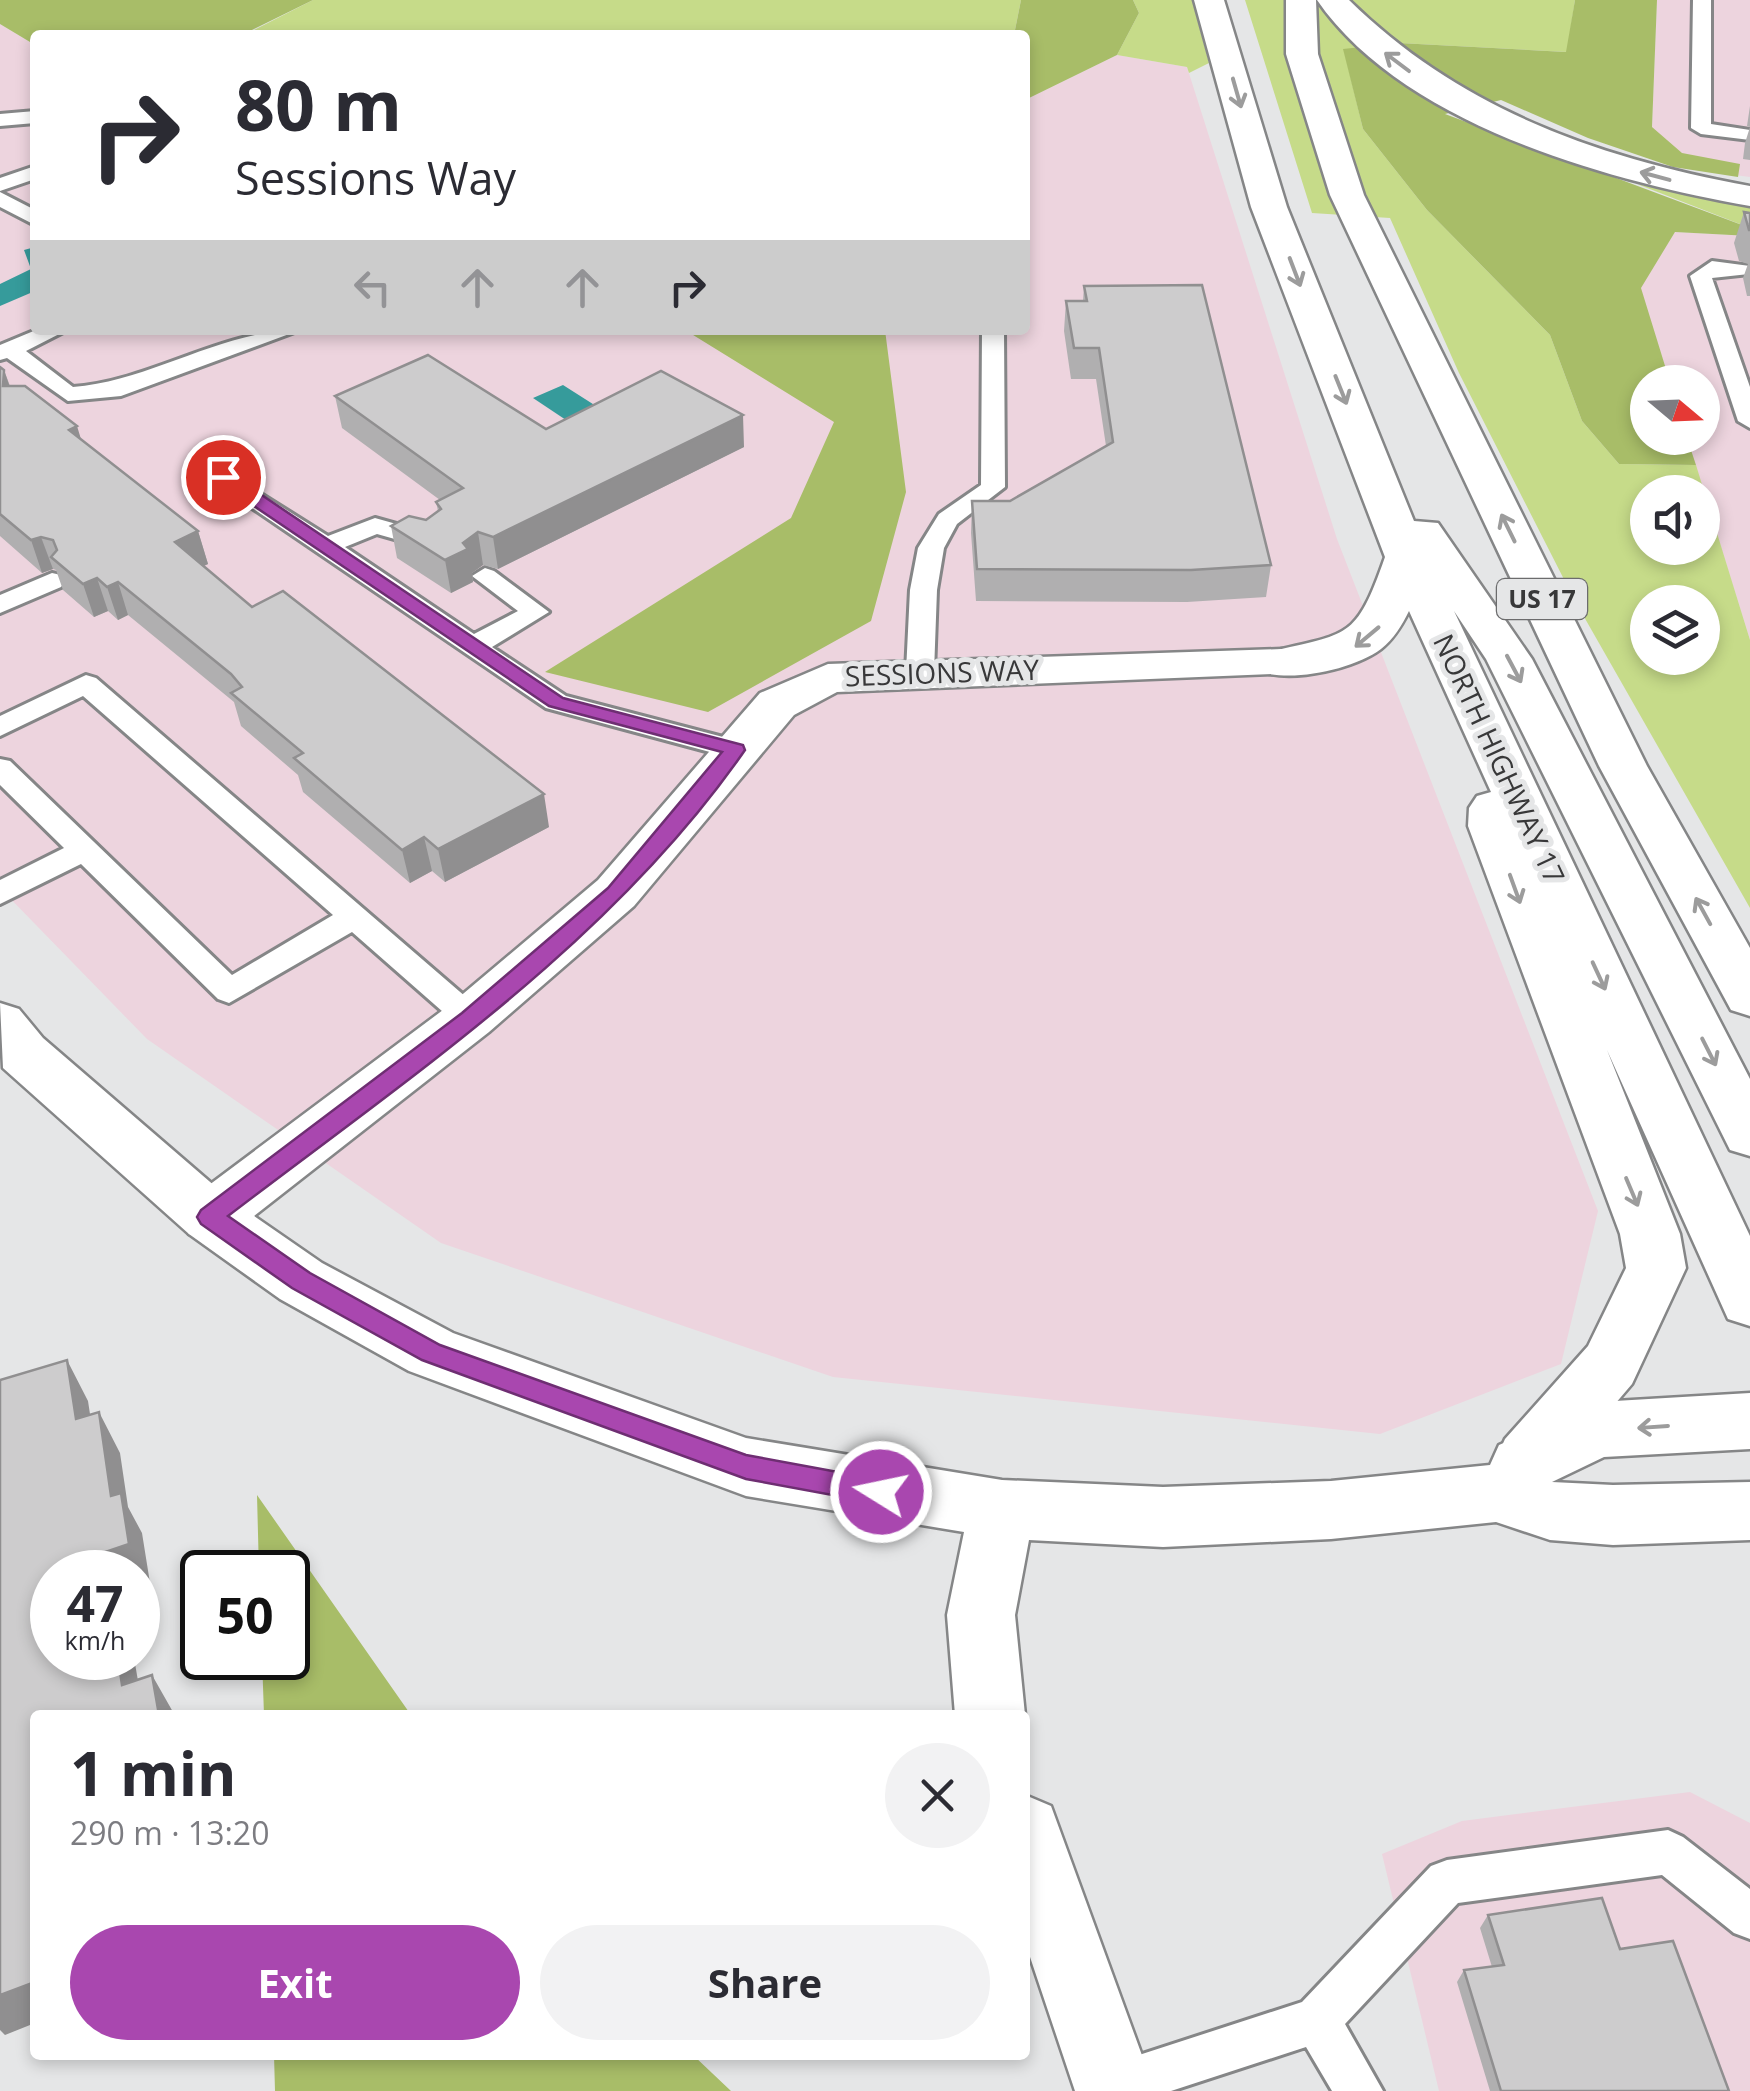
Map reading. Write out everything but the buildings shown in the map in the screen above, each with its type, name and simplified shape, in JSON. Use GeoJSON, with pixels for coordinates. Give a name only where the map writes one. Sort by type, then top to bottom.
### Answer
{"type":"FeatureCollection","features":[{"type":"Feature","properties":{"kind":"main road","name":"NORTH HIGHWAY 17"},"geometry":{"type":"LineString","coordinates":[[1209,0],[1269,207],[1406,557],[1750,1301]]}},
{"type":"Feature","properties":{"kind":"main road","name":"US 17"},"geometry":{"type":"LineString","coordinates":[[1301,0],[1302,54],[1348,195],[1623,766],[1750,996]]}},
{"type":"Feature","properties":{"kind":"main road"},"geometry":{"type":"LineString","coordinates":[[1332,0],[1378,47],[1474,110],[1519,133],[1577,154],[1686,184],[1750,196]]}},
{"type":"Feature","properties":{"kind":"main road"},"geometry":{"type":"LineString","coordinates":[[1362,443],[1510,659],[1750,1134]]}},
{"type":"Feature","properties":{"kind":"main road","name":"SESSIONS WAY"},"geometry":{"type":"LineString","coordinates":[[210,1217],[470,1018],[616,893],[777,704],[828,678],[1282,663],[1352,651],[1386,620],[1406,557]]}},
{"type":"Feature","properties":{"kind":"main road"},"geometry":{"type":"LineString","coordinates":[[1499,761],[1492,826],[1650,1234],[1656,1268],[1610,1365],[1512,1476]]}},
{"type":"Feature","properties":{"kind":"main road"},"geometry":{"type":"LineString","coordinates":[[8,1047],[210,1217],[301,1281],[431,1352],[580,1410],[746,1467],[1002,1510],[1163,1518],[1331,1510],[1512,1476],[1598,1430],[1750,1421]]}},
{"type":"Feature","properties":{"kind":"main road"},"geometry":{"type":"LineString","coordinates":[[1512,1476],[1550,1511],[1613,1515],[1750,1511]]}},
{"type":"Feature","properties":{"kind":"main road"},"geometry":{"type":"LineString","coordinates":[[990,1710],[981,1615],[1002,1510]]}},
{"type":"Feature","properties":{"kind":"main road"},"geometry":{"type":"LineString","coordinates":[[1030,1846],[1114,2088]]}},
{"type":"Feature","properties":{"kind":"lane"},"geometry":{"type":"LineString","coordinates":[[1702,0],[1701,128],[1746,135]]}},
{"type":"Feature","properties":{"kind":"lane"},"geometry":{"type":"LineString","coordinates":[[0,120],[30,117]]}},
{"type":"Feature","properties":{"kind":"lane"},"geometry":{"type":"LineString","coordinates":[[0,186],[30,174]]}},
{"type":"Feature","properties":{"kind":"lane"},"geometry":{"type":"LineString","coordinates":[[0,198],[30,215]]}},
{"type":"Feature","properties":{"kind":"lane"},"geometry":{"type":"LineString","coordinates":[[1741,269],[1712,267],[1702,276],[1750,421]]}},
{"type":"Feature","properties":{"kind":"lane"},"geometry":{"type":"LineString","coordinates":[[4,351],[44,335]]}},
{"type":"Feature","properties":{"kind":"lane"},"geometry":{"type":"LineString","coordinates":[[39,404],[68,394],[113,391],[275,335]]}},
{"type":"Feature","properties":{"kind":"lane"},"geometry":{"type":"LineString","coordinates":[[920,672],[929,544],[947,520],[981,501],[993,487],[993,335]]}},
{"type":"Feature","properties":{"kind":"lane"},"geometry":{"type":"LineString","coordinates":[[4,351],[68,394]]}},
{"type":"Feature","properties":{"kind":"lane"},"geometry":{"type":"LineString","coordinates":[[223,477],[556,702],[736,750]]}},
{"type":"Feature","properties":{"kind":"lane"},"geometry":{"type":"LineString","coordinates":[[326,546],[375,526],[430,541]]}},
{"type":"Feature","properties":{"kind":"lane"},"geometry":{"type":"LineString","coordinates":[[472,646],[536,612],[485,576]]}},
{"type":"Feature","properties":{"kind":"lane"},"geometry":{"type":"LineString","coordinates":[[0,605],[52,581]]}},
{"type":"Feature","properties":{"kind":"lane"},"geometry":{"type":"LineString","coordinates":[[0,727],[86,684],[470,1018]]}},
{"type":"Feature","properties":{"kind":"lane"},"geometry":{"type":"LineString","coordinates":[[0,768],[229,991],[352,918]]}},
{"type":"Feature","properties":{"kind":"lane"},"geometry":{"type":"LineString","coordinates":[[0,894],[84,850]]}},
{"type":"Feature","properties":{"kind":"lane"},"geometry":{"type":"LineString","coordinates":[[1114,2088],[1316,2020],[1447,1882],[1668,1852],[1750,1918]]}},
{"type":"Feature","properties":{"kind":"lane"},"geometry":{"type":"LineString","coordinates":[[1316,2020],[1359,2091]]}},
{"type":"Feature","properties":{"kind":"shaded area"},"geometry":{"type":"Polygon","coordinates":[[[1657,0],[1750,0],[1750,177],[1673,167],[1652,127],[1657,0]]]}},
{"type":"Feature","properties":{"kind":"shaded area"},"geometry":{"type":"Polygon","coordinates":[[[0,24],[30,42],[30,335],[1030,335],[1030,98],[1117,55],[1187,67],[1337,539],[1598,1211],[1561,1364],[1380,1434],[833,1377],[441,1243],[147,1039],[0,888],[0,24]]]}},
{"type":"Feature","properties":{"kind":"shaded area"},"geometry":{"type":"Polygon","coordinates":[[[1675,232],[1750,236],[1750,640],[1720,544],[1720,475],[1699,475],[1692,455],[1720,455],[1720,365],[1665,365],[1640,288],[1675,232]]]}},
{"type":"Feature","properties":{"kind":"shaded area"},"geometry":{"type":"Polygon","coordinates":[[[1690,1792],[1750,1823],[1750,2091],[1439,2091],[1382,1854],[1462,1821],[1690,1792]]]}},
{"type":"Feature","properties":{"kind":"green space"},"geometry":{"type":"Polygon","coordinates":[[[0,0],[313,0],[252,30],[30,30],[30,42],[0,24],[0,0]]]}},
{"type":"Feature","properties":{"kind":"green space"},"geometry":{"type":"Polygon","coordinates":[[[313,0],[1021,0],[1015,30],[254,30],[313,0]]]}},
{"type":"Feature","properties":{"kind":"green space"},"geometry":{"type":"Polygon","coordinates":[[[1021,0],[1133,0],[1139,13],[1117,55],[1030,98],[1030,30],[1015,30],[1021,0]]]}},
{"type":"Feature","properties":{"kind":"green space"},"geometry":{"type":"Polygon","coordinates":[[[1133,0],[1192,0],[1209,63],[1189,73],[1187,67],[1117,55],[1139,13],[1133,0]]]}},
{"type":"Feature","properties":{"kind":"green space"},"geometry":{"type":"Polygon","coordinates":[[[1245,0],[1575,0],[1567,52],[1399,43],[1344,50],[1363,129],[1427,210],[1550,335],[1582,421],[1619,464],[1696,465],[1699,475],[1630,475],[1630,565],[1720,565],[1720,543],[1750,640],[1750,908],[1575,601],[1459,373],[1390,218],[1312,213],[1245,0]]]}},
{"type":"Feature","properties":{"kind":"green space"},"geometry":{"type":"Polygon","coordinates":[[[1575,0],[1657,0],[1652,127],[1682,153],[1740,164],[1738,177],[1673,167],[1588,138],[1501,100],[1445,114],[1750,228],[1750,236],[1675,232],[1641,288],[1665,365],[1630,365],[1630,455],[1693,455],[1696,465],[1619,464],[1582,421],[1550,335],[1427,210],[1363,129],[1343,49],[1399,43],[1566,52],[1575,0]]]}},
{"type":"Feature","properties":{"kind":"green space"},"geometry":{"type":"Polygon","coordinates":[[[1637,184],[1750,206],[1750,228],[1637,184]]]}},
{"type":"Feature","properties":{"kind":"green space"},"geometry":{"type":"Polygon","coordinates":[[[693,335],[886,335],[906,492],[871,621],[708,712],[545,672],[791,518],[834,422],[693,335]]]}},
{"type":"Feature","properties":{"kind":"green space"},"geometry":{"type":"Polygon","coordinates":[[[257,1495],[296,1550],[258,1550],[257,1495]]]}},
{"type":"Feature","properties":{"kind":"green space"},"geometry":{"type":"Polygon","coordinates":[[[310,1571],[408,1710],[264,1710],[263,1680],[310,1680],[310,1571]]]}},
{"type":"Feature","properties":{"kind":"green space"},"geometry":{"type":"Polygon","coordinates":[[[274,2060],[698,2060],[731,2091],[275,2091],[274,2060]]]}},
{"type":"Feature","properties":{"kind":"water"},"geometry":{"type":"Polygon","coordinates":[[[30,269],[30,293],[0,306],[0,284],[30,269]]]}},
{"type":"Feature","properties":{"kind":"water"},"geometry":{"type":"Polygon","coordinates":[[[563,385],[596,406],[566,420],[533,398],[563,385]]]}},
{"type":"Feature","properties":{"kind":"route"},"geometry":{"type":"LineString","coordinates":[[223,477],[556,702],[736,750],[616,893],[470,1018],[210,1217],[301,1281],[431,1352],[580,1410],[746,1467],[881,1492]]}}]}
